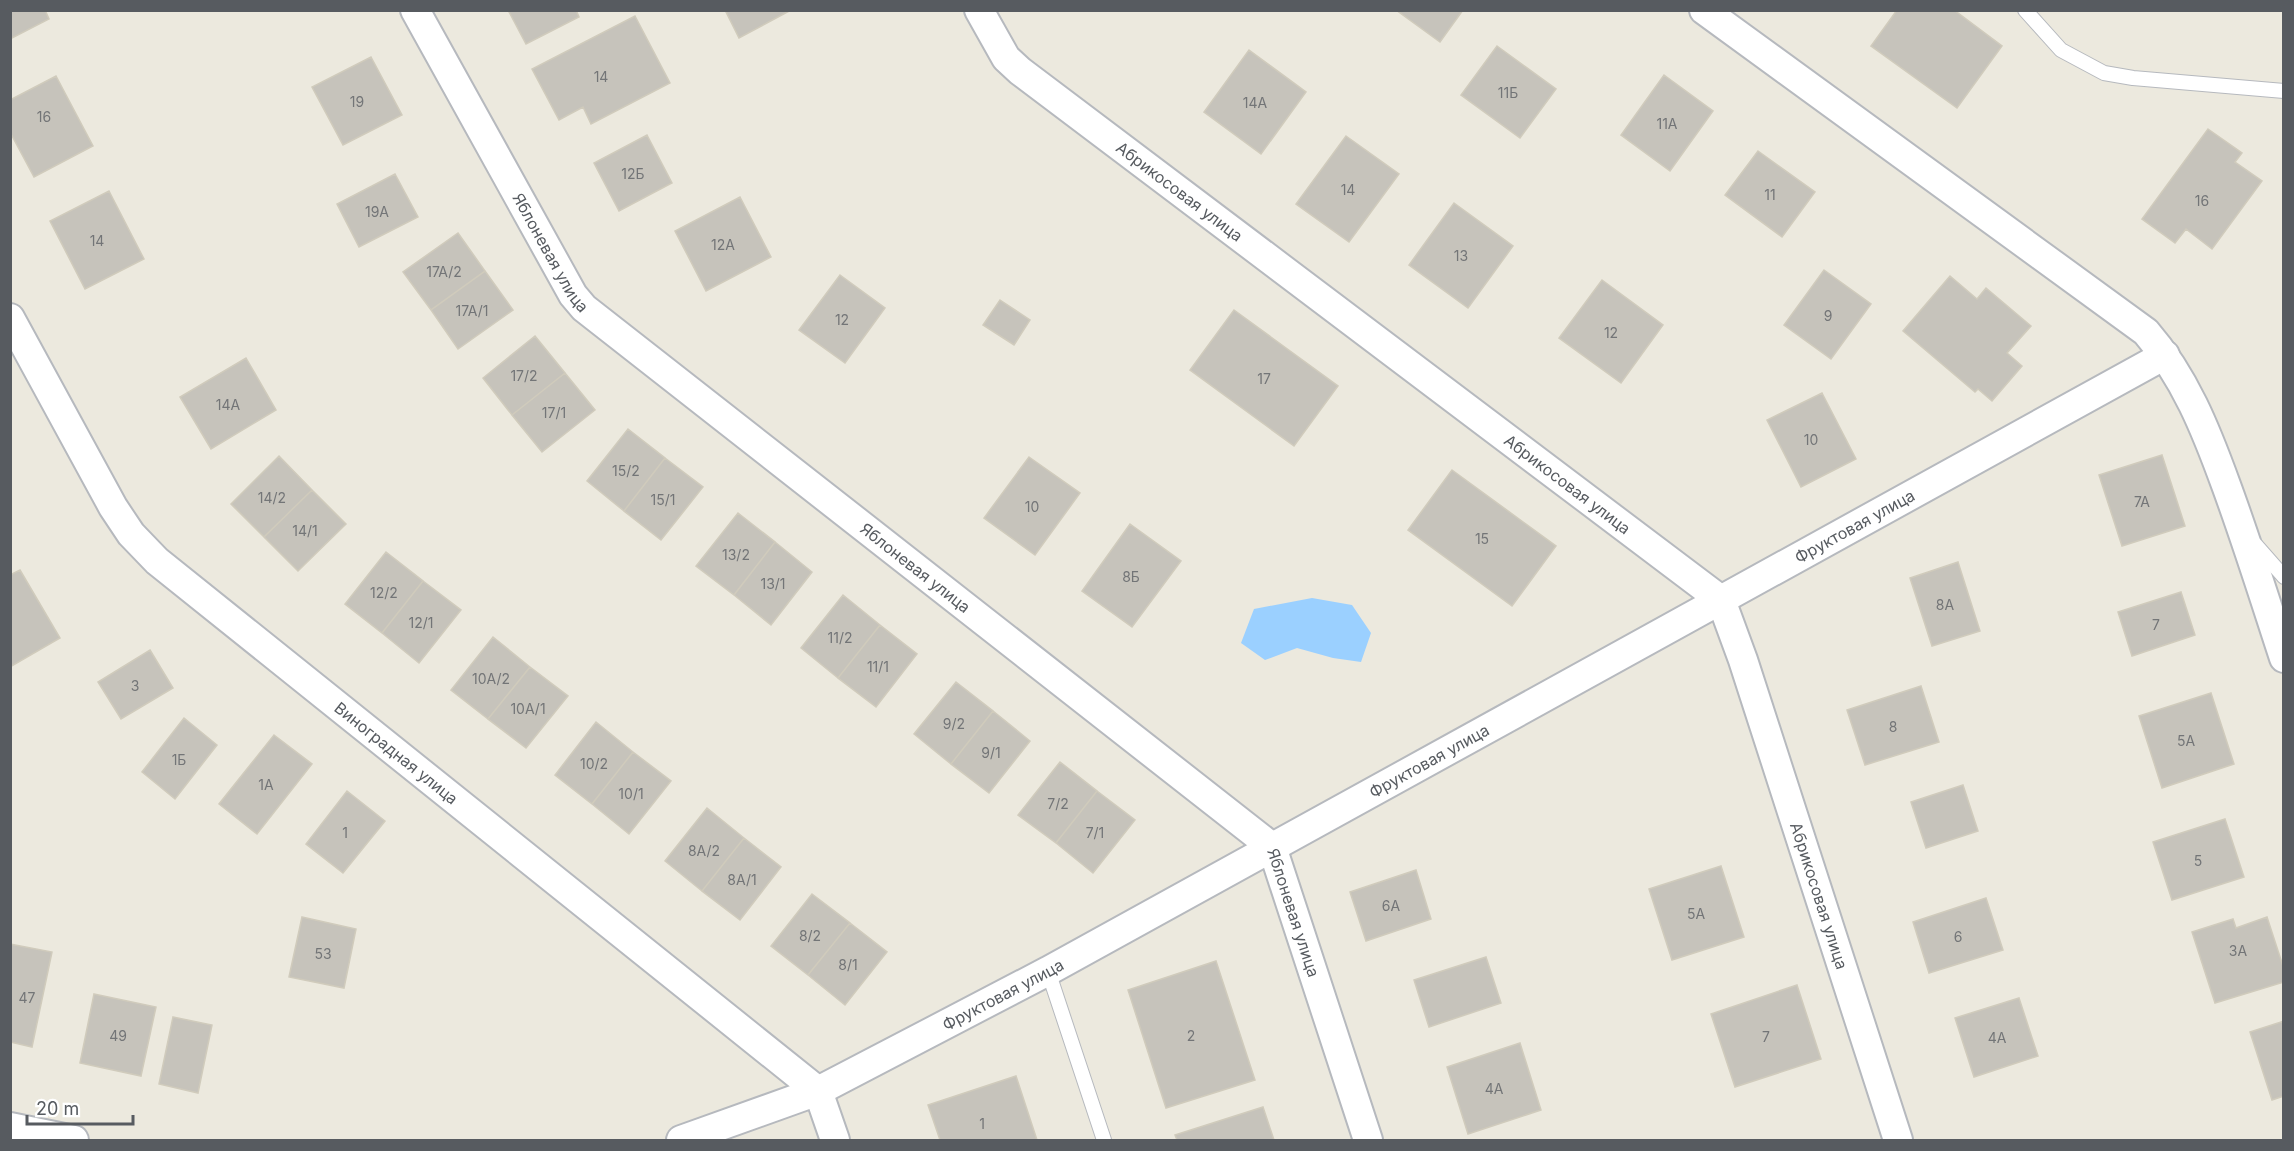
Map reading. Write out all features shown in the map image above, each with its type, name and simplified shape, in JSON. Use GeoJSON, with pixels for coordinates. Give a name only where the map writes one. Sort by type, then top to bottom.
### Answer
{"type":"FeatureCollection","features":[{"type":"Feature","properties":{"kind":"street","name":"Яблоневая улица"},"geometry":{"type":"LineString","coordinates":[[415,10],[565,281],[584,308],[1272,847],[1368,1140]]}},
{"type":"Feature","properties":{"kind":"street","name":"Абрикосовая улица"},"geometry":{"type":"LineString","coordinates":[[979,10],[1006,58],[1020,71],[1720,600],[1743,660],[1898,1140]]}},
{"type":"Feature","properties":{"kind":"street"},"geometry":{"type":"LineString","coordinates":[[1704,10],[2146,332],[2165,354],[2185,387],[2207,435],[2242,529],[2283,658]]}},
{"type":"Feature","properties":{"kind":"street","name":"Виноградная улица"},"geometry":{"type":"LineString","coordinates":[[10,318],[113,507],[131,534],[157,561],[818,1091]]}},
{"type":"Feature","properties":{"kind":"street","name":"Фруктовая улица"},"geometry":{"type":"LineString","coordinates":[[681,1140],[818,1091],[1048,971],[2165,354]]}},
{"type":"Feature","properties":{"kind":"street"},"geometry":{"type":"LineString","coordinates":[[818,1091],[835,1140]]}},
{"type":"Feature","properties":{"kind":"street"},"geometry":{"type":"LineString","coordinates":[[10,1127],[74,1140]]}},
{"type":"Feature","properties":{"kind":"lane"},"geometry":{"type":"LineString","coordinates":[[2025,10],[2061,50],[2103,74],[2283,91]]}},
{"type":"Feature","properties":{"kind":"lane"},"geometry":{"type":"LineString","coordinates":[[2242,529],[2283,577]]}},
{"type":"Feature","properties":{"kind":"lane"},"geometry":{"type":"LineString","coordinates":[[1048,971],[1104,1140]]}},
{"type":"Feature","properties":{"kind":"water"},"geometry":{"type":"Polygon","coordinates":[[[1312,598],[1352,605],[1371,633],[1361,662],[1333,658],[1297,648],[1265,660],[1241,643],[1254,609],[1312,598]]]}},
{"type":"Feature","properties":{"kind":"building"},"geometry":{"type":"Polygon","coordinates":[[[10,10],[45,10],[49,19],[10,39],[10,10]]]}},
{"type":"Feature","properties":{"kind":"building"},"geometry":{"type":"Polygon","coordinates":[[[508,10],[576,10],[579,17],[526,44],[508,10]]]}},
{"type":"Feature","properties":{"kind":"building"},"geometry":{"type":"Polygon","coordinates":[[[725,10],[791,10],[739,38],[725,10]]]}},
{"type":"Feature","properties":{"kind":"building"},"geometry":{"type":"Polygon","coordinates":[[[1396,10],[1463,10],[1440,42],[1396,10]]]}},
{"type":"Feature","properties":{"kind":"building"},"geometry":{"type":"Polygon","coordinates":[[[1897,10],[1954,10],[2002,46],[1957,108],[1871,46],[1897,10]]]}},
{"type":"Feature","properties":{"kind":"building"},"geometry":{"type":"Polygon","coordinates":[[[635,16],[670,83],[591,124],[583,107],[559,120],[532,69],[635,16]]]}},
{"type":"Feature","properties":{"kind":"building"},"geometry":{"type":"Polygon","coordinates":[[[1497,46],[1556,89],[1520,138],[1461,95],[1497,46]]]}},
{"type":"Feature","properties":{"kind":"building"},"geometry":{"type":"Polygon","coordinates":[[[1249,50],[1306,92],[1261,154],[1204,112],[1249,50]]]}},
{"type":"Feature","properties":{"kind":"building"},"geometry":{"type":"Polygon","coordinates":[[[371,57],[402,115],[343,145],[312,87],[371,57]]]}},
{"type":"Feature","properties":{"kind":"building"},"geometry":{"type":"Polygon","coordinates":[[[1664,75],[1713,111],[1670,171],[1621,135],[1664,75]]]}},
{"type":"Feature","properties":{"kind":"building"},"geometry":{"type":"Polygon","coordinates":[[[56,76],[93,146],[34,177],[10,132],[10,100],[56,76]]]}},
{"type":"Feature","properties":{"kind":"building"},"geometry":{"type":"Polygon","coordinates":[[[2208,129],[2242,153],[2235,162],[2262,181],[2212,249],[2186,229],[2175,243],[2142,219],[2208,129]]]}},
{"type":"Feature","properties":{"kind":"building"},"geometry":{"type":"Polygon","coordinates":[[[647,135],[672,183],[619,211],[594,163],[647,135]]]}},
{"type":"Feature","properties":{"kind":"building"},"geometry":{"type":"Polygon","coordinates":[[[1346,136],[1399,174],[1349,242],[1296,204],[1346,136]]]}},
{"type":"Feature","properties":{"kind":"building"},"geometry":{"type":"Polygon","coordinates":[[[1758,151],[1815,192],[1782,237],[1725,195],[1758,151]]]}},
{"type":"Feature","properties":{"kind":"building"},"geometry":{"type":"Polygon","coordinates":[[[395,174],[418,217],[359,247],[337,204],[395,174]]]}},
{"type":"Feature","properties":{"kind":"building"},"geometry":{"type":"Polygon","coordinates":[[[109,191],[144,259],[85,289],[50,221],[109,191]]]}},
{"type":"Feature","properties":{"kind":"building"},"geometry":{"type":"Polygon","coordinates":[[[740,197],[771,257],[706,291],[675,231],[740,197]]]}},
{"type":"Feature","properties":{"kind":"building"},"geometry":{"type":"Polygon","coordinates":[[[1454,203],[1513,246],[1468,308],[1409,265],[1454,203]]]}},
{"type":"Feature","properties":{"kind":"building"},"geometry":{"type":"Polygon","coordinates":[[[458,233],[485,271],[431,310],[403,272],[458,233]]]}},
{"type":"Feature","properties":{"kind":"building"},"geometry":{"type":"Polygon","coordinates":[[[1824,270],[1871,304],[1831,359],[1784,325],[1824,270]]]}},
{"type":"Feature","properties":{"kind":"building"},"geometry":{"type":"Polygon","coordinates":[[[485,271],[513,310],[458,349],[431,310],[485,271]]]}},
{"type":"Feature","properties":{"kind":"building"},"geometry":{"type":"Polygon","coordinates":[[[840,275],[885,308],[845,363],[799,330],[840,275]]]}},
{"type":"Feature","properties":{"kind":"building"},"geometry":{"type":"Polygon","coordinates":[[[1950,276],[1977,299],[1986,288],[2031,326],[2007,353],[2022,366],[1992,401],[1978,389],[1975,392],[1903,331],[1950,276]]]}},
{"type":"Feature","properties":{"kind":"building"},"geometry":{"type":"Polygon","coordinates":[[[1602,280],[1663,325],[1621,383],[1559,338],[1602,280]]]}},
{"type":"Feature","properties":{"kind":"building"},"geometry":{"type":"Polygon","coordinates":[[[1000,300],[1030,320],[1014,345],[983,325],[1000,300]]]}},
{"type":"Feature","properties":{"kind":"building"},"geometry":{"type":"Polygon","coordinates":[[[1234,310],[1338,386],[1294,446],[1190,370],[1234,310]]]}},
{"type":"Feature","properties":{"kind":"building"},"geometry":{"type":"Polygon","coordinates":[[[535,336],[565,373],[512,415],[483,378],[535,336]]]}},
{"type":"Feature","properties":{"kind":"building"},"geometry":{"type":"Polygon","coordinates":[[[246,358],[276,410],[211,449],[180,397],[246,358]]]}},
{"type":"Feature","properties":{"kind":"building"},"geometry":{"type":"Polygon","coordinates":[[[565,373],[595,410],[542,452],[512,415],[565,373]]]}},
{"type":"Feature","properties":{"kind":"building"},"geometry":{"type":"Polygon","coordinates":[[[1822,393],[1856,459],[1801,487],[1767,420],[1822,393]]]}},
{"type":"Feature","properties":{"kind":"building"},"geometry":{"type":"Polygon","coordinates":[[[628,429],[665,458],[624,511],[587,481],[628,429]]]}},
{"type":"Feature","properties":{"kind":"building"},"geometry":{"type":"Polygon","coordinates":[[[2162,455],[2185,526],[2122,546],[2099,475],[2162,455]]]}},
{"type":"Feature","properties":{"kind":"building"},"geometry":{"type":"Polygon","coordinates":[[[279,456],[312,490],[264,537],[231,504],[279,456]]]}},
{"type":"Feature","properties":{"kind":"building"},"geometry":{"type":"Polygon","coordinates":[[[1029,457],[1080,493],[1035,555],[984,518],[1029,457]]]}},
{"type":"Feature","properties":{"kind":"building"},"geometry":{"type":"Polygon","coordinates":[[[665,458],[703,487],[661,540],[624,511],[665,458]]]}},
{"type":"Feature","properties":{"kind":"building"},"geometry":{"type":"Polygon","coordinates":[[[1452,470],[1556,546],[1512,606],[1408,530],[1452,470]]]}},
{"type":"Feature","properties":{"kind":"building"},"geometry":{"type":"Polygon","coordinates":[[[312,490],[346,524],[298,571],[264,537],[312,490]]]}},
{"type":"Feature","properties":{"kind":"building"},"geometry":{"type":"Polygon","coordinates":[[[738,513],[775,542],[734,595],[696,566],[738,513]]]}},
{"type":"Feature","properties":{"kind":"building"},"geometry":{"type":"Polygon","coordinates":[[[1130,524],[1181,561],[1132,627],[1082,591],[1130,524]]]}},
{"type":"Feature","properties":{"kind":"building"},"geometry":{"type":"Polygon","coordinates":[[[775,542],[812,572],[771,625],[734,595],[775,542]]]}},
{"type":"Feature","properties":{"kind":"building"},"geometry":{"type":"Polygon","coordinates":[[[386,552],[423,581],[382,633],[345,604],[386,552]]]}},
{"type":"Feature","properties":{"kind":"building"},"geometry":{"type":"Polygon","coordinates":[[[1958,562],[1980,631],[1932,646],[1910,578],[1958,562]]]}},
{"type":"Feature","properties":{"kind":"building"},"geometry":{"type":"Polygon","coordinates":[[[20,570],[60,638],[10,667],[10,575],[20,570]]]}},
{"type":"Feature","properties":{"kind":"building"},"geometry":{"type":"Polygon","coordinates":[[[423,581],[461,610],[419,663],[382,633],[423,581]]]}},
{"type":"Feature","properties":{"kind":"building"},"geometry":{"type":"Polygon","coordinates":[[[2181,592],[2195,635],[2132,656],[2118,612],[2181,592]]]}},
{"type":"Feature","properties":{"kind":"building"},"geometry":{"type":"Polygon","coordinates":[[[843,595],[880,625],[838,678],[801,648],[843,595]]]}},
{"type":"Feature","properties":{"kind":"building"},"geometry":{"type":"Polygon","coordinates":[[[880,625],[917,654],[876,707],[838,678],[880,625]]]}},
{"type":"Feature","properties":{"kind":"building"},"geometry":{"type":"Polygon","coordinates":[[[493,637],[530,667],[488,719],[451,690],[493,637]]]}},
{"type":"Feature","properties":{"kind":"building"},"geometry":{"type":"Polygon","coordinates":[[[150,650],[173,688],[121,719],[98,682],[150,650]]]}},
{"type":"Feature","properties":{"kind":"building"},"geometry":{"type":"Polygon","coordinates":[[[530,667],[568,696],[526,748],[488,719],[530,667]]]}},
{"type":"Feature","properties":{"kind":"building"},"geometry":{"type":"Polygon","coordinates":[[[956,682],[993,711],[951,764],[914,734],[956,682]]]}},
{"type":"Feature","properties":{"kind":"building"},"geometry":{"type":"Polygon","coordinates":[[[1921,686],[1939,742],[1865,765],[1847,710],[1921,686]]]}},
{"type":"Feature","properties":{"kind":"building"},"geometry":{"type":"Polygon","coordinates":[[[2211,693],[2234,764],[2162,788],[2139,716],[2211,693]]]}},
{"type":"Feature","properties":{"kind":"building"},"geometry":{"type":"Polygon","coordinates":[[[993,711],[1030,741],[989,793],[951,764],[993,711]]]}},
{"type":"Feature","properties":{"kind":"building"},"geometry":{"type":"Polygon","coordinates":[[[184,718],[217,745],[175,799],[142,772],[184,718]]]}},
{"type":"Feature","properties":{"kind":"building"},"geometry":{"type":"Polygon","coordinates":[[[596,722],[633,752],[592,804],[555,775],[596,722]]]}},
{"type":"Feature","properties":{"kind":"building"},"geometry":{"type":"Polygon","coordinates":[[[274,735],[312,764],[257,834],[219,804],[274,735]]]}},
{"type":"Feature","properties":{"kind":"building"},"geometry":{"type":"Polygon","coordinates":[[[633,752],[671,781],[629,834],[592,804],[633,752]]]}},
{"type":"Feature","properties":{"kind":"building"},"geometry":{"type":"Polygon","coordinates":[[[1060,762],[1097,791],[1056,843],[1018,815],[1060,762]]]}},
{"type":"Feature","properties":{"kind":"building"},"geometry":{"type":"Polygon","coordinates":[[[1963,785],[1978,831],[1926,848],[1911,802],[1963,785]]]}},
{"type":"Feature","properties":{"kind":"building"},"geometry":{"type":"Polygon","coordinates":[[[347,791],[385,821],[343,873],[306,844],[347,791]]]}},
{"type":"Feature","properties":{"kind":"building"},"geometry":{"type":"Polygon","coordinates":[[[1097,791],[1135,820],[1093,873],[1056,843],[1097,791]]]}},
{"type":"Feature","properties":{"kind":"building"},"geometry":{"type":"Polygon","coordinates":[[[707,808],[744,838],[702,891],[665,861],[707,808]]]}},
{"type":"Feature","properties":{"kind":"building"},"geometry":{"type":"Polygon","coordinates":[[[2225,819],[2244,877],[2172,900],[2153,842],[2225,819]]]}},
{"type":"Feature","properties":{"kind":"building"},"geometry":{"type":"Polygon","coordinates":[[[744,838],[781,867],[740,920],[702,891],[744,838]]]}},
{"type":"Feature","properties":{"kind":"building"},"geometry":{"type":"Polygon","coordinates":[[[1721,866],[1744,937],[1672,960],[1649,889],[1721,866]]]}},
{"type":"Feature","properties":{"kind":"building"},"geometry":{"type":"Polygon","coordinates":[[[1416,870],[1431,919],[1366,941],[1350,892],[1416,870]]]}},
{"type":"Feature","properties":{"kind":"building"},"geometry":{"type":"Polygon","coordinates":[[[812,894],[850,923],[808,975],[771,946],[812,894]]]}},
{"type":"Feature","properties":{"kind":"building"},"geometry":{"type":"Polygon","coordinates":[[[1986,898],[2003,950],[1929,973],[1913,922],[1986,898]]]}},
{"type":"Feature","properties":{"kind":"building"},"geometry":{"type":"Polygon","coordinates":[[[302,917],[356,929],[344,988],[289,977],[302,917]]]}},
{"type":"Feature","properties":{"kind":"building"},"geometry":{"type":"Polygon","coordinates":[[[2267,917],[2284,969],[2284,982],[2215,1003],[2192,932],[2233,919],[2236,928],[2267,917]]]}},
{"type":"Feature","properties":{"kind":"building"},"geometry":{"type":"Polygon","coordinates":[[[850,923],[887,952],[845,1005],[808,975],[850,923]]]}},
{"type":"Feature","properties":{"kind":"building"},"geometry":{"type":"Polygon","coordinates":[[[10,944],[52,952],[32,1047],[10,1042],[10,944]]]}},
{"type":"Feature","properties":{"kind":"building"},"geometry":{"type":"Polygon","coordinates":[[[1486,957],[1501,1003],[1429,1027],[1414,980],[1486,957]]]}},
{"type":"Feature","properties":{"kind":"building"},"geometry":{"type":"Polygon","coordinates":[[[1216,961],[1255,1080],[1166,1108],[1128,990],[1216,961]]]}},
{"type":"Feature","properties":{"kind":"building"},"geometry":{"type":"Polygon","coordinates":[[[1797,985],[1821,1059],[1735,1087],[1711,1014],[1797,985]]]}},
{"type":"Feature","properties":{"kind":"building"},"geometry":{"type":"Polygon","coordinates":[[[94,994],[156,1007],[141,1076],[80,1063],[94,994]]]}},
{"type":"Feature","properties":{"kind":"building"},"geometry":{"type":"Polygon","coordinates":[[[2019,998],[2038,1056],[1974,1077],[1955,1018],[2019,998]]]}},
{"type":"Feature","properties":{"kind":"building"},"geometry":{"type":"Polygon","coordinates":[[[173,1017],[212,1025],[198,1093],[159,1084],[173,1017]]]}},
{"type":"Feature","properties":{"kind":"building"},"geometry":{"type":"Polygon","coordinates":[[[2284,1021],[2284,1096],[2272,1100],[2250,1032],[2284,1021]]]}},
{"type":"Feature","properties":{"kind":"building"},"geometry":{"type":"Polygon","coordinates":[[[1520,1043],[1541,1110],[1468,1134],[1447,1067],[1520,1043]]]}},
{"type":"Feature","properties":{"kind":"building"},"geometry":{"type":"Polygon","coordinates":[[[1016,1076],[1037,1140],[940,1140],[928,1105],[1016,1076]]]}},
{"type":"Feature","properties":{"kind":"building"},"geometry":{"type":"Polygon","coordinates":[[[1263,1107],[1274,1140],[1177,1140],[1175,1135],[1263,1107]]]}}]}
